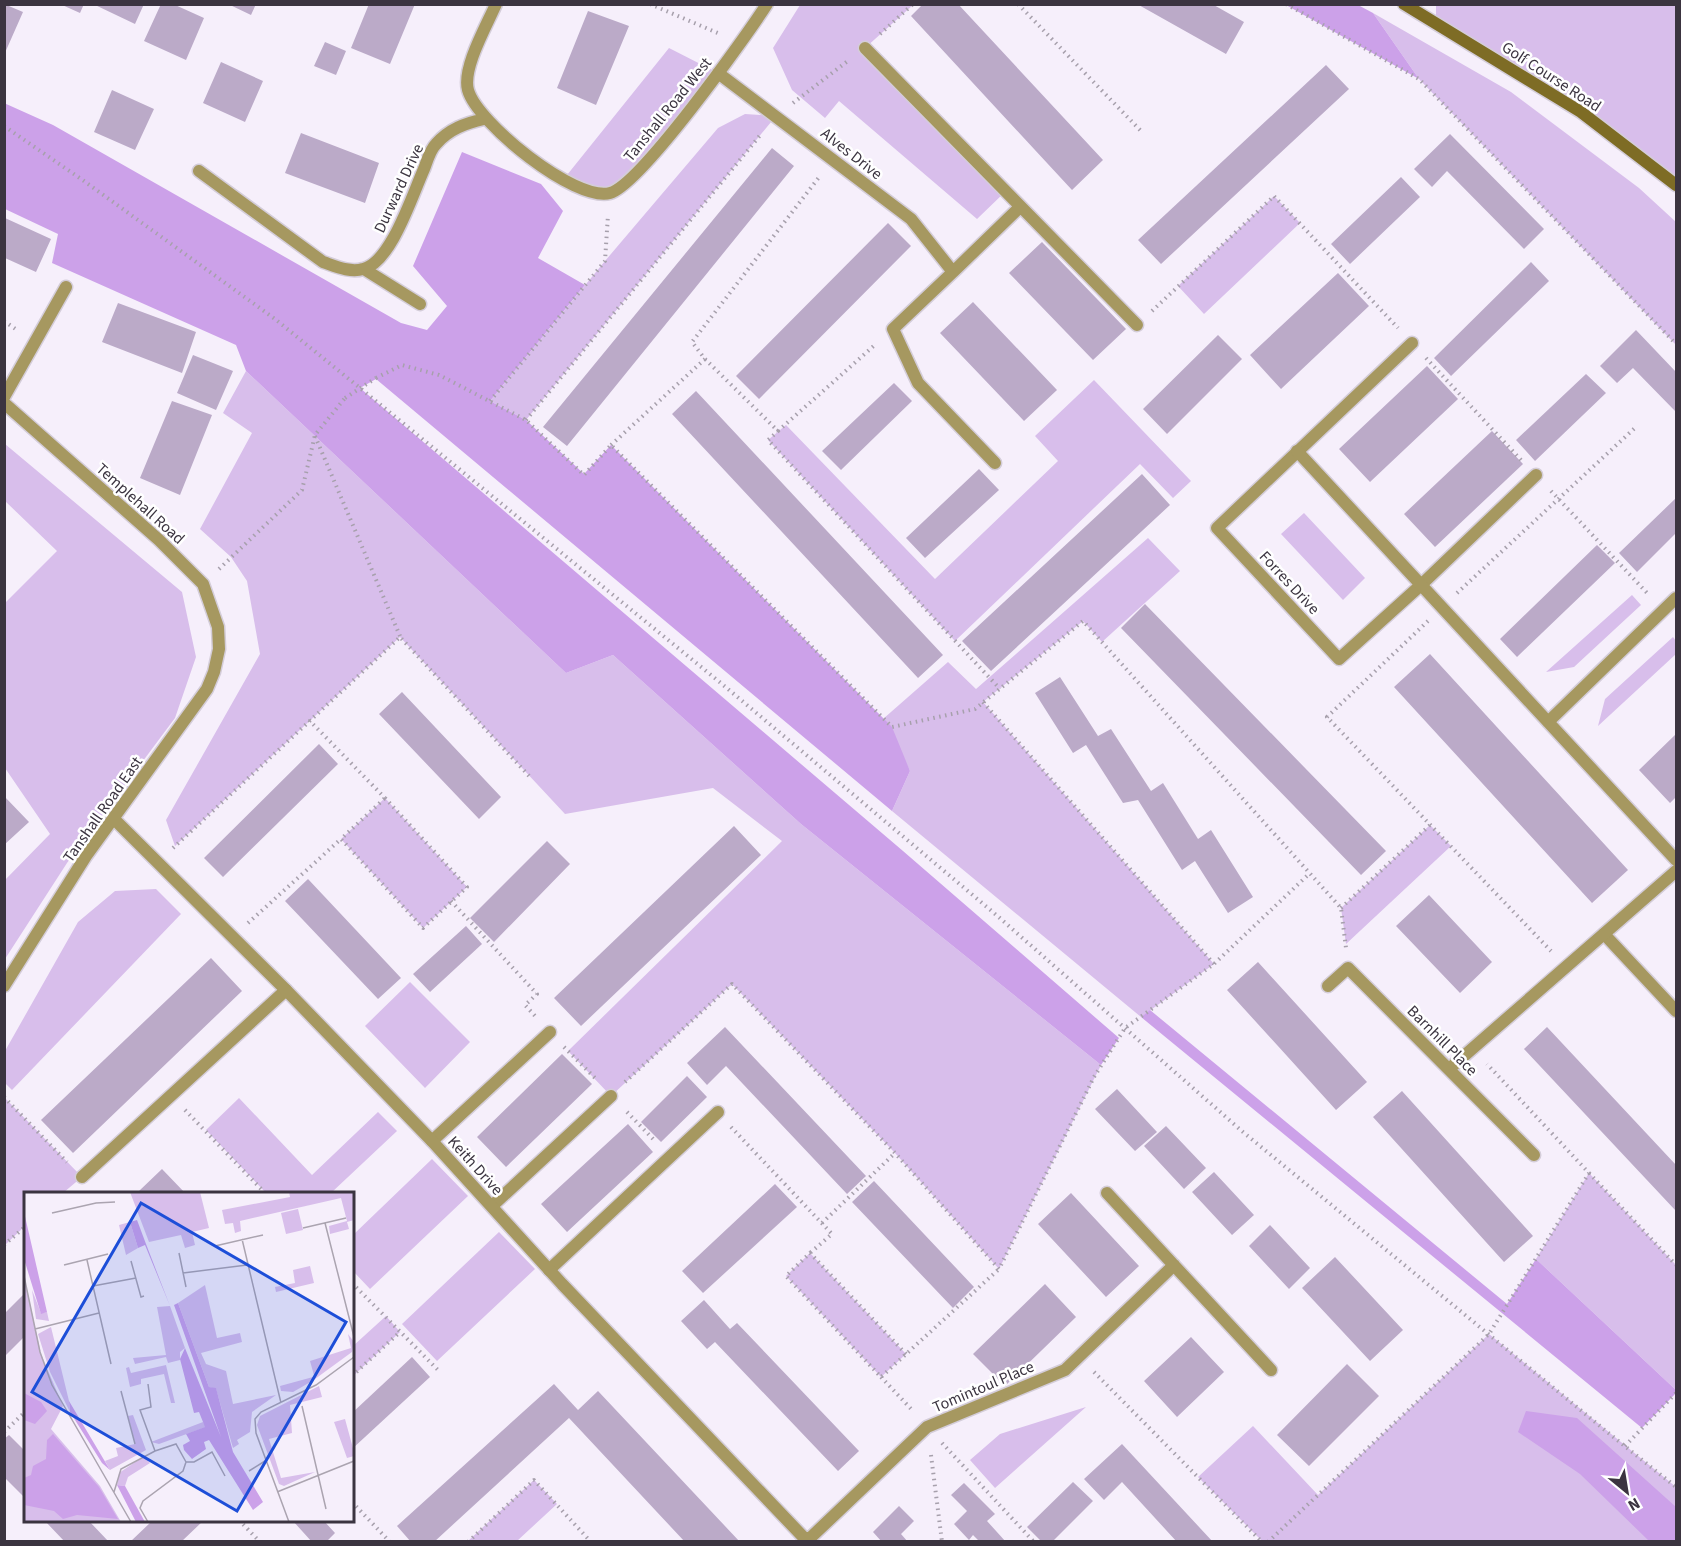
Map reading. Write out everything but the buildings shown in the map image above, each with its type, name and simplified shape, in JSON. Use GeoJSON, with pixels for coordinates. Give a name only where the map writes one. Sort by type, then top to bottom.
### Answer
{"type":"FeatureCollection","features":[{"type":"Feature","properties":{"kind":"street"},"geometry":{"type":"LineString","coordinates":[[496,4],[469,68],[467,89],[484,119],[507,140],[563,180],[586,192],[610,194]]}},
{"type":"Feature","properties":{"kind":"street","name":"Tanshall Road West"},"geometry":{"type":"LineString","coordinates":[[610,194],[629,182],[647,162],[718,73],[768,4]]}},
{"type":"Feature","properties":{"kind":"street","name":"Golf Course Road"},"geometry":{"type":"LineString","coordinates":[[1404,4],[1581,112],[1677,185]]}},
{"type":"Feature","properties":{"kind":"street"},"geometry":{"type":"LineString","coordinates":[[865,48],[1137,325]]}},
{"type":"Feature","properties":{"kind":"street","name":"Alves Drive"},"geometry":{"type":"LineString","coordinates":[[718,73],[911,219],[953,272]]}},
{"type":"Feature","properties":{"kind":"street","name":"Durward Drive"},"geometry":{"type":"LineString","coordinates":[[364,269],[382,258],[393,240],[434,145],[449,132],[465,123],[484,119]]}},
{"type":"Feature","properties":{"kind":"street"},"geometry":{"type":"LineString","coordinates":[[199,171],[323,262],[343,269],[364,269],[420,304]]}},
{"type":"Feature","properties":{"kind":"street"},"geometry":{"type":"LineString","coordinates":[[995,464],[918,383],[893,329],[1020,207]]}},
{"type":"Feature","properties":{"kind":"street"},"geometry":{"type":"LineString","coordinates":[[4,397],[66,287]]}},
{"type":"Feature","properties":{"kind":"street","name":"Forres Drive"},"geometry":{"type":"LineString","coordinates":[[1412,343],[1217,528],[1339,659],[1421,585],[1536,475]]}},
{"type":"Feature","properties":{"kind":"street","name":"Templehall Road"},"geometry":{"type":"LineString","coordinates":[[4,403],[159,540],[202,584],[218,627],[219,649]]}},
{"type":"Feature","properties":{"kind":"street"},"geometry":{"type":"LineString","coordinates":[[1297,451],[1677,860]]}},
{"type":"Feature","properties":{"kind":"street"},"geometry":{"type":"LineString","coordinates":[[1548,722],[1677,598]]}},
{"type":"Feature","properties":{"kind":"street","name":"Tanshall Road East"},"geometry":{"type":"LineString","coordinates":[[4,986],[113,818],[207,689],[214,672],[219,649]]}},
{"type":"Feature","properties":{"kind":"street","name":"Keith Drive"},"geometry":{"type":"LineString","coordinates":[[113,818],[286,990],[432,1141],[549,1270],[807,1541]]}},
{"type":"Feature","properties":{"kind":"street"},"geometry":{"type":"LineString","coordinates":[[1449,1069],[1677,871]]}},
{"type":"Feature","properties":{"kind":"street"},"geometry":{"type":"LineString","coordinates":[[1604,934],[1677,1011]]}},
{"type":"Feature","properties":{"kind":"street"},"geometry":{"type":"LineString","coordinates":[[1328,986],[1348,968]]}},
{"type":"Feature","properties":{"kind":"street","name":"Barnhill Place"},"geometry":{"type":"LineString","coordinates":[[1348,968],[1534,1155]]}},
{"type":"Feature","properties":{"kind":"street"},"geometry":{"type":"LineString","coordinates":[[82,1177],[286,990]]}},
{"type":"Feature","properties":{"kind":"street"},"geometry":{"type":"LineString","coordinates":[[432,1141],[550,1032]]}},
{"type":"Feature","properties":{"kind":"street"},"geometry":{"type":"LineString","coordinates":[[492,1206],[611,1096]]}},
{"type":"Feature","properties":{"kind":"street"},"geometry":{"type":"LineString","coordinates":[[549,1270],[718,1112]]}},
{"type":"Feature","properties":{"kind":"street"},"geometry":{"type":"LineString","coordinates":[[1107,1193],[1271,1370]]}},
{"type":"Feature","properties":{"kind":"street","name":"Tomintoul Place"},"geometry":{"type":"LineString","coordinates":[[807,1541],[927,1427],[1065,1370],[1174,1265]]}},
{"type":"Feature","properties":{"kind":"path"},"geometry":{"type":"LineString","coordinates":[[650,4],[740,42]]}},
{"type":"Feature","properties":{"kind":"path"},"geometry":{"type":"LineString","coordinates":[[526,420],[776,116],[865,48],[913,4]]}},
{"type":"Feature","properties":{"kind":"path"},"geometry":{"type":"LineString","coordinates":[[1018,4],[1141,130]]}},
{"type":"Feature","properties":{"kind":"path"},"geometry":{"type":"LineString","coordinates":[[1286,4],[1419,80],[1677,344]]}},
{"type":"Feature","properties":{"kind":"path"},"geometry":{"type":"LineString","coordinates":[[4,126],[275,319],[722,684],[994,913],[1243,1132],[1677,1487]]}},
{"type":"Feature","properties":{"kind":"path"},"geometry":{"type":"LineString","coordinates":[[778,431],[705,359],[692,342],[833,159]]}},
{"type":"Feature","properties":{"kind":"path"},"geometry":{"type":"LineString","coordinates":[[490,401],[605,261],[610,194]]}},
{"type":"Feature","properties":{"kind":"path"},"geometry":{"type":"LineString","coordinates":[[893,329],[768,440],[1000,690]]}},
{"type":"Feature","properties":{"kind":"path"},"geometry":{"type":"LineString","coordinates":[[202,584],[302,490],[315,435],[345,398],[402,365],[438,375],[526,420],[584,475],[611,445],[705,359]]}},
{"type":"Feature","properties":{"kind":"path"},"geometry":{"type":"LineString","coordinates":[[1566,967],[1327,717],[1637,426]]}},
{"type":"Feature","properties":{"kind":"path"},"geometry":{"type":"LineString","coordinates":[[315,435],[400,637],[531,778]]}},
{"type":"Feature","properties":{"kind":"path"},"geometry":{"type":"LineString","coordinates":[[611,445],[891,727],[975,709],[1083,621],[1341,908],[1348,968]]}},
{"type":"Feature","properties":{"kind":"path"},"geometry":{"type":"LineString","coordinates":[[158,862],[400,637]]}},
{"type":"Feature","properties":{"kind":"path"},"geometry":{"type":"LineString","coordinates":[[983,702],[1214,963]]}},
{"type":"Feature","properties":{"kind":"path"},"geometry":{"type":"LineString","coordinates":[[309,720],[467,887],[423,927],[341,839]]}},
{"type":"Feature","properties":{"kind":"path"},"geometry":{"type":"LineString","coordinates":[[233,937],[385,798]]}},
{"type":"Feature","properties":{"kind":"path"},"geometry":{"type":"LineString","coordinates":[[1341,908],[1430,825]]}},
{"type":"Feature","properties":{"kind":"path"},"geometry":{"type":"LineString","coordinates":[[881,1377],[999,1269],[1094,1077],[1125,1028],[1214,963],[1310,873]]}},
{"type":"Feature","properties":{"kind":"path"},"geometry":{"type":"LineString","coordinates":[[451,901],[537,994],[525,1005],[550,1032]]}},
{"type":"Feature","properties":{"kind":"path"},"geometry":{"type":"LineString","coordinates":[[611,1096],[732,984],[895,1153],[999,1269]]}},
{"type":"Feature","properties":{"kind":"path"},"geometry":{"type":"LineString","coordinates":[[1472,1049],[1677,1265]]}},
{"type":"Feature","properties":{"kind":"path"},"geometry":{"type":"LineString","coordinates":[[171,1095],[264,1192]]}},
{"type":"Feature","properties":{"kind":"path"},"geometry":{"type":"LineString","coordinates":[[4,1096],[82,1177]]}},
{"type":"Feature","properties":{"kind":"path"},"geometry":{"type":"LineString","coordinates":[[718,1112],[832,1234],[786,1276],[1034,1542]]}},
{"type":"Feature","properties":{"kind":"path"},"geometry":{"type":"LineString","coordinates":[[822,1223],[895,1153]]}},
{"type":"Feature","properties":{"kind":"path"},"geometry":{"type":"LineString","coordinates":[[1268,1542],[1489,1334],[1589,1173]]}},
{"type":"Feature","properties":{"kind":"path"},"geometry":{"type":"LineString","coordinates":[[4,1245],[24,1228]]}},
{"type":"Feature","properties":{"kind":"path"},"geometry":{"type":"LineString","coordinates":[[4,1237],[13,1237]]}},
{"type":"Feature","properties":{"kind":"path"},"geometry":{"type":"LineString","coordinates":[[810,1253],[906,1354]]}},
{"type":"Feature","properties":{"kind":"path"},"geometry":{"type":"LineString","coordinates":[[354,1285],[439,1371]]}},
{"type":"Feature","properties":{"kind":"path"},"geometry":{"type":"LineString","coordinates":[[354,1374],[400,1332]]}},
{"type":"Feature","properties":{"kind":"path"},"geometry":{"type":"LineString","coordinates":[[1079,1357],[1262,1542]]}},
{"type":"Feature","properties":{"kind":"path"},"geometry":{"type":"LineString","coordinates":[[1625,1446],[1677,1393]]}},
{"type":"Feature","properties":{"kind":"path"},"geometry":{"type":"LineString","coordinates":[[4,1432],[24,1414]]}},
{"type":"Feature","properties":{"kind":"path"},"geometry":{"type":"LineString","coordinates":[[927,1427],[942,1542]]}},
{"type":"Feature","properties":{"kind":"path"},"geometry":{"type":"LineString","coordinates":[[468,1542],[534,1480],[591,1542]]}},
{"type":"Feature","properties":{"kind":"path"},"geometry":{"type":"LineString","coordinates":[[354,1504],[390,1542]]}},
{"type":"Feature","properties":{"kind":"path"},"geometry":{"type":"LineString","coordinates":[[240,1522],[260,1542]]}},
{"type":"Feature","properties":{"kind":"shaded area"},"geometry":{"type":"Polygon","coordinates":[[[800,5],[913,5],[865,48],[1005,192],[977,219],[839,101],[825,118],[792,90],[773,48],[800,5]]]}},
{"type":"Feature","properties":{"kind":"shaded area"},"geometry":{"type":"Polygon","coordinates":[[[1286,5],[1358,5],[1373,13],[1419,79],[1286,5]]]}},
{"type":"Feature","properties":{"kind":"shaded area"},"geometry":{"type":"Polygon","coordinates":[[[1436,5],[1676,5],[1676,185],[1581,112],[1436,23],[1436,5]]]}},
{"type":"Feature","properties":{"kind":"shaded area"},"geometry":{"type":"Polygon","coordinates":[[[1373,13],[1511,92],[1639,188],[1676,222],[1676,345],[1419,79],[1373,13]]]}},
{"type":"Feature","properties":{"kind":"shaded area"},"geometry":{"type":"Polygon","coordinates":[[[669,48],[718,73],[672,133],[610,193],[563,180],[669,48]]]}},
{"type":"Feature","properties":{"kind":"shaded area"},"geometry":{"type":"Polygon","coordinates":[[[4,103],[53,125],[401,323],[427,330],[447,306],[413,266],[462,152],[541,184],[563,211],[538,258],[585,285],[490,401],[526,420],[584,474],[611,445],[892,727],[910,771],[892,811],[376,379],[360,388],[1119,1038],[1101,1065],[801,824],[613,655],[566,673],[246,371],[236,345],[52,263],[58,234],[5,209],[4,103]]]}},
{"type":"Feature","properties":{"kind":"shaded area"},"geometry":{"type":"Polygon","coordinates":[[[745,114],[776,116],[526,420],[490,401],[718,128],[745,114]]]}},
{"type":"Feature","properties":{"kind":"shaded area"},"geometry":{"type":"Polygon","coordinates":[[[1274,196],[1300,223],[1204,314],[1178,286],[1274,196]]]}},
{"type":"Feature","properties":{"kind":"shaded area"},"geometry":{"type":"Polygon","coordinates":[[[246,371],[566,673],[613,655],[801,824],[1101,1065],[999,1269],[895,1153],[732,984],[611,1096],[568,1051],[782,841],[713,788],[565,814],[400,637],[175,846],[166,820],[260,654],[247,581],[231,557],[200,529],[252,433],[223,413],[246,371]]]}},
{"type":"Feature","properties":{"kind":"shaded area"},"geometry":{"type":"Polygon","coordinates":[[[1094,380],[1191,481],[1173,498],[1140,464],[955,641],[768,440],[786,425],[935,579],[1058,461],[1035,436],[1094,380]]]}},
{"type":"Feature","properties":{"kind":"shaded area"},"geometry":{"type":"Polygon","coordinates":[[[5,444],[182,592],[196,657],[175,718],[67,863],[5,959],[5,880],[50,834],[5,768],[5,603],[57,551],[5,501],[5,444]]]}},
{"type":"Feature","properties":{"kind":"shaded area"},"geometry":{"type":"Polygon","coordinates":[[[1304,513],[1365,578],[1343,600],[1281,534],[1304,513]]]}},
{"type":"Feature","properties":{"kind":"shaded area"},"geometry":{"type":"Polygon","coordinates":[[[1148,538],[1180,571],[1102,642],[1083,621],[983,702],[1214,964],[1141,1017],[892,811],[910,771],[883,719],[948,662],[976,689],[1148,538]]]}},
{"type":"Feature","properties":{"kind":"shaded area"},"geometry":{"type":"Polygon","coordinates":[[[1632,595],[1641,605],[1574,667],[1546,672],[1632,595]]]}},
{"type":"Feature","properties":{"kind":"shaded area"},"geometry":{"type":"Polygon","coordinates":[[[1673,637],[1676,641],[1676,654],[1598,726],[1605,699],[1673,637]]]}},
{"type":"Feature","properties":{"kind":"shaded area"},"geometry":{"type":"Polygon","coordinates":[[[385,798],[467,887],[423,928],[341,839],[385,798]]]}},
{"type":"Feature","properties":{"kind":"shaded area"},"geometry":{"type":"Polygon","coordinates":[[[1430,825],[1451,846],[1346,944],[1341,908],[1430,825]]]}},
{"type":"Feature","properties":{"kind":"shaded area"},"geometry":{"type":"Polygon","coordinates":[[[156,889],[181,914],[12,1090],[5,1083],[5,1051],[78,922],[115,891],[156,889]]]}},
{"type":"Feature","properties":{"kind":"shaded area"},"geometry":{"type":"Polygon","coordinates":[[[410,982],[470,1042],[425,1088],[365,1026],[410,982]]]}},
{"type":"Feature","properties":{"kind":"shaded area"},"geometry":{"type":"Polygon","coordinates":[[[1150,1010],[1507,1304],[1536,1259],[1676,1390],[1676,1393],[1642,1428],[1141,1017],[1150,1010]]]}},
{"type":"Feature","properties":{"kind":"shaded area"},"geometry":{"type":"Polygon","coordinates":[[[4,1097],[82,1177],[64,1192],[24,1192],[24,1227],[5,1245],[4,1097]]]}},
{"type":"Feature","properties":{"kind":"shaded area"},"geometry":{"type":"Polygon","coordinates":[[[239,1098],[312,1175],[378,1112],[397,1131],[332,1192],[265,1192],[206,1130],[239,1098]]]}},
{"type":"Feature","properties":{"kind":"shaded area"},"geometry":{"type":"Polygon","coordinates":[[[432,1159],[468,1196],[370,1289],[354,1272],[354,1234],[432,1159]]]}},
{"type":"Feature","properties":{"kind":"shaded area"},"geometry":{"type":"Polygon","coordinates":[[[1589,1173],[1676,1265],[1676,1390],[1536,1259],[1589,1173]]]}},
{"type":"Feature","properties":{"kind":"shaded area"},"geometry":{"type":"Polygon","coordinates":[[[499,1232],[535,1269],[437,1361],[402,1324],[499,1232]]]}},
{"type":"Feature","properties":{"kind":"shaded area"},"geometry":{"type":"Polygon","coordinates":[[[810,1253],[906,1354],[881,1377],[786,1276],[810,1253]]]}},
{"type":"Feature","properties":{"kind":"shaded area"},"geometry":{"type":"Polygon","coordinates":[[[386,1316],[400,1332],[354,1375],[354,1345],[386,1316]]]}},
{"type":"Feature","properties":{"kind":"shaded area"},"geometry":{"type":"Polygon","coordinates":[[[1489,1334],[1676,1487],[1676,1541],[1262,1541],[1198,1477],[1253,1426],[1318,1495],[1489,1334]]]}},
{"type":"Feature","properties":{"kind":"shaded area"},"geometry":{"type":"Polygon","coordinates":[[[1086,1407],[995,1488],[970,1460],[1000,1434],[1086,1407]]]}},
{"type":"Feature","properties":{"kind":"shaded area"},"geometry":{"type":"Polygon","coordinates":[[[1526,1411],[1577,1418],[1676,1507],[1676,1541],[1648,1540],[1580,1474],[1518,1432],[1526,1411]]]}},
{"type":"Feature","properties":{"kind":"shaded area"},"geometry":{"type":"Polygon","coordinates":[[[534,1480],[557,1504],[517,1541],[468,1541],[534,1480]]]}}]}
